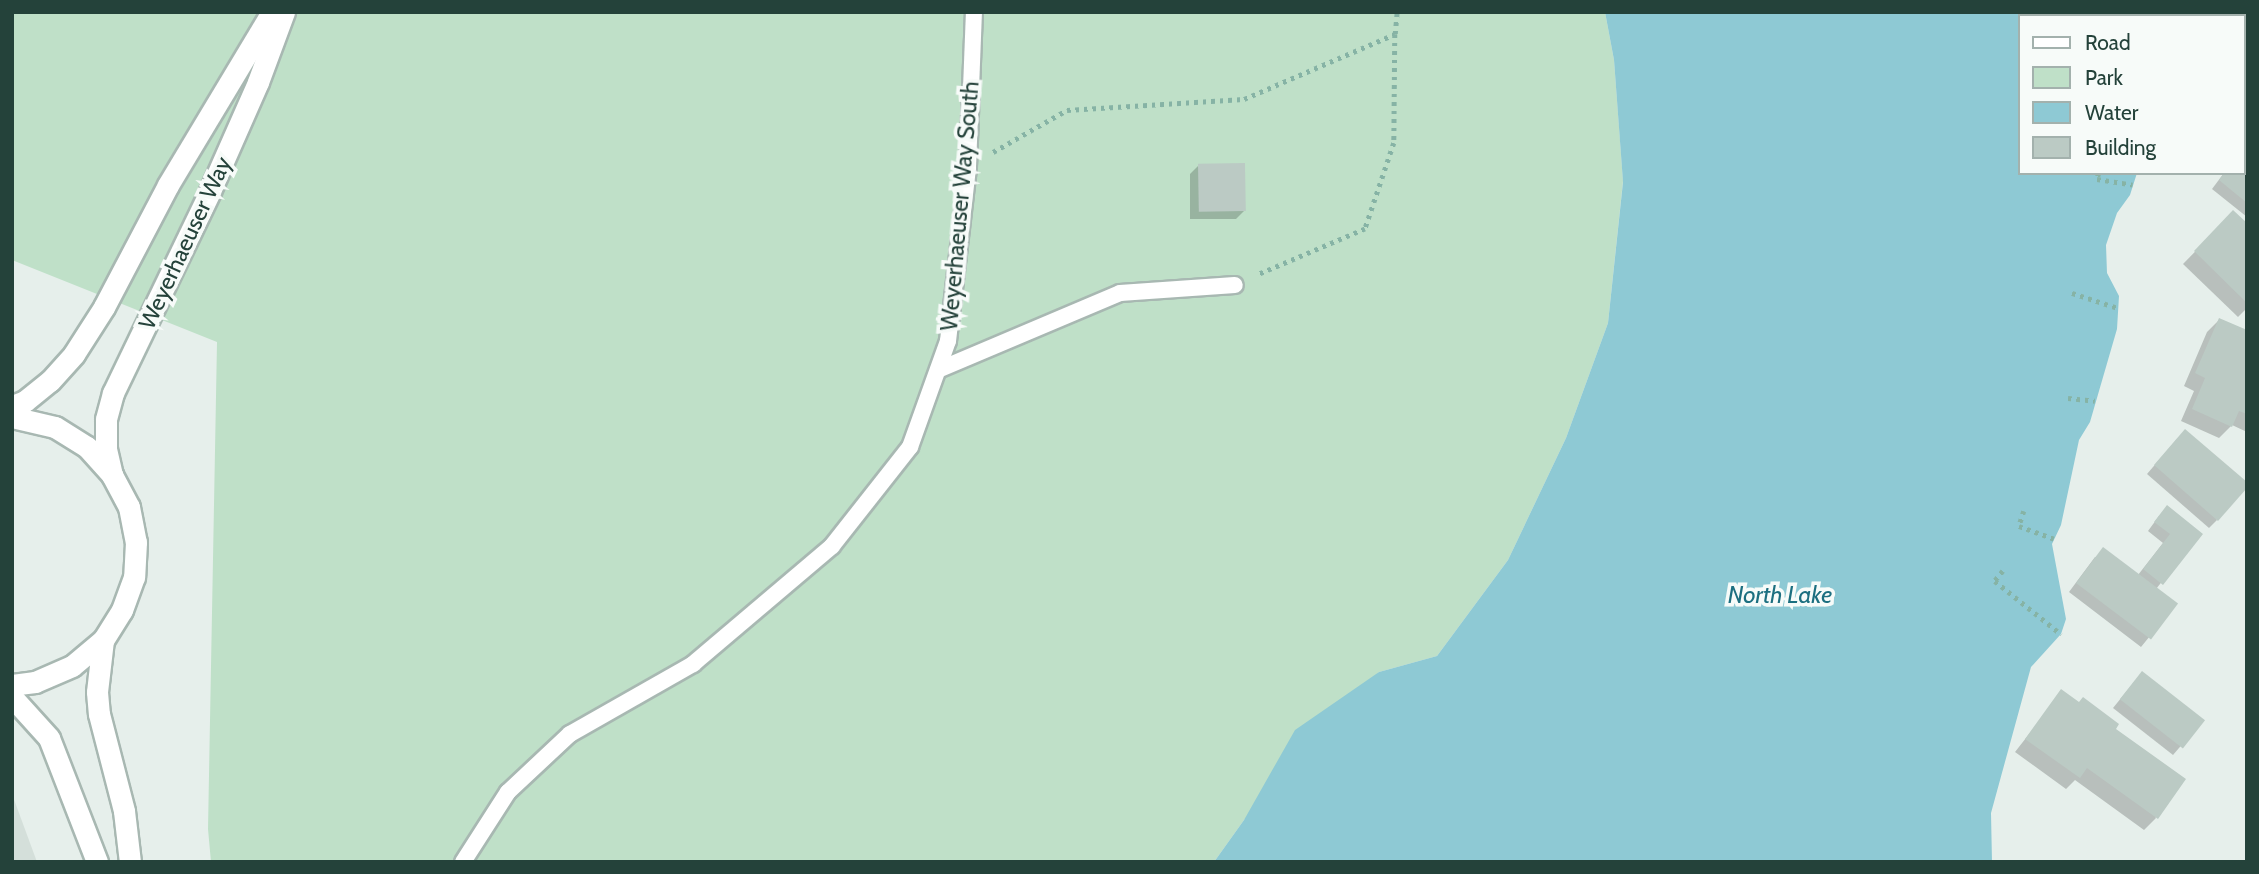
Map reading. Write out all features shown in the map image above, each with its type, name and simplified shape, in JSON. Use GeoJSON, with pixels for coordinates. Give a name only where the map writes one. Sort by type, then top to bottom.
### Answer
{"type":"FeatureCollection","features":[{"type":"Feature","properties":{"kind":"street","name":"Weyerhaeuser Way"},"geometry":{"type":"LineString","coordinates":[[12,406],[25,401],[50,381],[74,354],[104,307],[168,185],[272,12]]}},
{"type":"Feature","properties":{"kind":"street","name":"Weyerhaeuser Way"},"geometry":{"type":"LineString","coordinates":[[112,475],[106,419],[114,393],[226,155],[258,82],[284,12]]}},
{"type":"Feature","properties":{"kind":"street"},"geometry":{"type":"LineString","coordinates":[[12,417],[55,427],[87,447],[112,475],[128,507],[136,542],[134,565],[122,610],[103,640],[72,666],[35,682],[12,685]]}},
{"type":"Feature","properties":{"kind":"street"},"geometry":{"type":"LineString","coordinates":[[103,640],[97,692],[99,714],[124,811],[130,862]]}},
{"type":"Feature","properties":{"kind":"street"},"geometry":{"type":"LineString","coordinates":[[12,697],[49,738],[97,862]]}},
{"type":"Feature","properties":{"kind":"lane","name":"Weyerhaeuser Way South"},"geometry":{"type":"LineString","coordinates":[[463,862],[508,792],[570,734],[693,664],[832,546],[910,447],[948,341],[968,167],[974,12]]}},
{"type":"Feature","properties":{"kind":"lane"},"geometry":{"type":"LineString","coordinates":[[938,370],[1119,293],[1235,285]]}},
{"type":"Feature","properties":{"kind":"path"},"geometry":{"type":"LineString","coordinates":[[1235,285],[1365,229],[1394,144],[1397,12]]}},
{"type":"Feature","properties":{"kind":"path"},"geometry":{"type":"LineString","coordinates":[[968,167],[1067,110],[1244,99],[1395,34]]}},
{"type":"Feature","properties":{"kind":"path"},"geometry":{"type":"LineString","coordinates":[[2098,175],[2097,179],[2133,185]]}},
{"type":"Feature","properties":{"kind":"path"},"geometry":{"type":"LineString","coordinates":[[2071,293],[2118,308]]}},
{"type":"Feature","properties":{"kind":"path"},"geometry":{"type":"LineString","coordinates":[[2068,398],[2095,401]]}},
{"type":"Feature","properties":{"kind":"path"},"geometry":{"type":"LineString","coordinates":[[2024,511],[2019,526],[2054,539]]}},
{"type":"Feature","properties":{"kind":"path"},"geometry":{"type":"LineString","coordinates":[[2003,571],[1995,581],[2061,634]]}},
{"type":"Feature","properties":{"kind":"shaded area"},"geometry":{"type":"Polygon","coordinates":[[[12,794],[37,862],[12,862],[12,794]]]}},
{"type":"Feature","properties":{"kind":"green space"},"geometry":{"type":"Polygon","coordinates":[[[12,12],[1605,12],[1614,60],[1623,181],[1608,323],[1566,438],[1508,560],[1437,656],[1379,672],[1244,820],[1214,862],[211,862],[208,829],[217,342],[12,260],[12,12]]]}},
{"type":"Feature","properties":{"kind":"water","name":"North Lake"},"geometry":{"type":"Polygon","coordinates":[[[1605,12],[2195,12],[2018,14],[2018,175],[2136,175],[2130,195],[2117,213],[2106,245],[2107,273],[2119,296],[2117,329],[2090,422],[2079,440],[2061,525],[2052,544],[2066,619],[2061,634],[2031,667],[1991,813],[1992,862],[1214,862],[1244,820],[1295,730],[1379,672],[1437,656],[1508,560],[1566,438],[1608,323],[1623,182],[1614,60],[1605,12]]]}},
{"type":"Feature","properties":{"kind":"building"},"geometry":{"type":"Polygon","coordinates":[[[2245,160],[2247,161],[2247,203],[2219,180],[2223,175],[2245,175],[2245,160]]]}},
{"type":"Feature","properties":{"kind":"building"},"geometry":{"type":"Polygon","coordinates":[[[1245,163],[1246,211],[1199,212],[1198,164],[1245,163]]]}},
{"type":"Feature","properties":{"kind":"building"},"geometry":{"type":"Polygon","coordinates":[[[2233,210],[2247,223],[2247,303],[2194,251],[2233,210]]]}},
{"type":"Feature","properties":{"kind":"building"},"geometry":{"type":"Polygon","coordinates":[[[2219,318],[2247,330],[2247,414],[2239,411],[2232,427],[2192,409],[2205,378],[2195,373],[2219,318]]]}},
{"type":"Feature","properties":{"kind":"building"},"geometry":{"type":"Polygon","coordinates":[[[2185,429],[2247,482],[2247,488],[2218,521],[2154,465],[2185,429]]]}},
{"type":"Feature","properties":{"kind":"building"},"geometry":{"type":"Polygon","coordinates":[[[2167,505],[2203,534],[2163,585],[2143,569],[2170,534],[2154,522],[2167,505]]]}},
{"type":"Feature","properties":{"kind":"building"},"geometry":{"type":"Polygon","coordinates":[[[2103,547],[2178,604],[2151,640],[2076,583],[2103,547]]]}},
{"type":"Feature","properties":{"kind":"building"},"geometry":{"type":"Polygon","coordinates":[[[2142,671],[2205,720],[2183,749],[2120,699],[2142,671]]]}},
{"type":"Feature","properties":{"kind":"building"},"geometry":{"type":"Polygon","coordinates":[[[2061,689],[2079,702],[2083,697],[2119,724],[2116,729],[2186,779],[2158,819],[2087,768],[2080,778],[2025,739],[2061,689]]]}}]}
